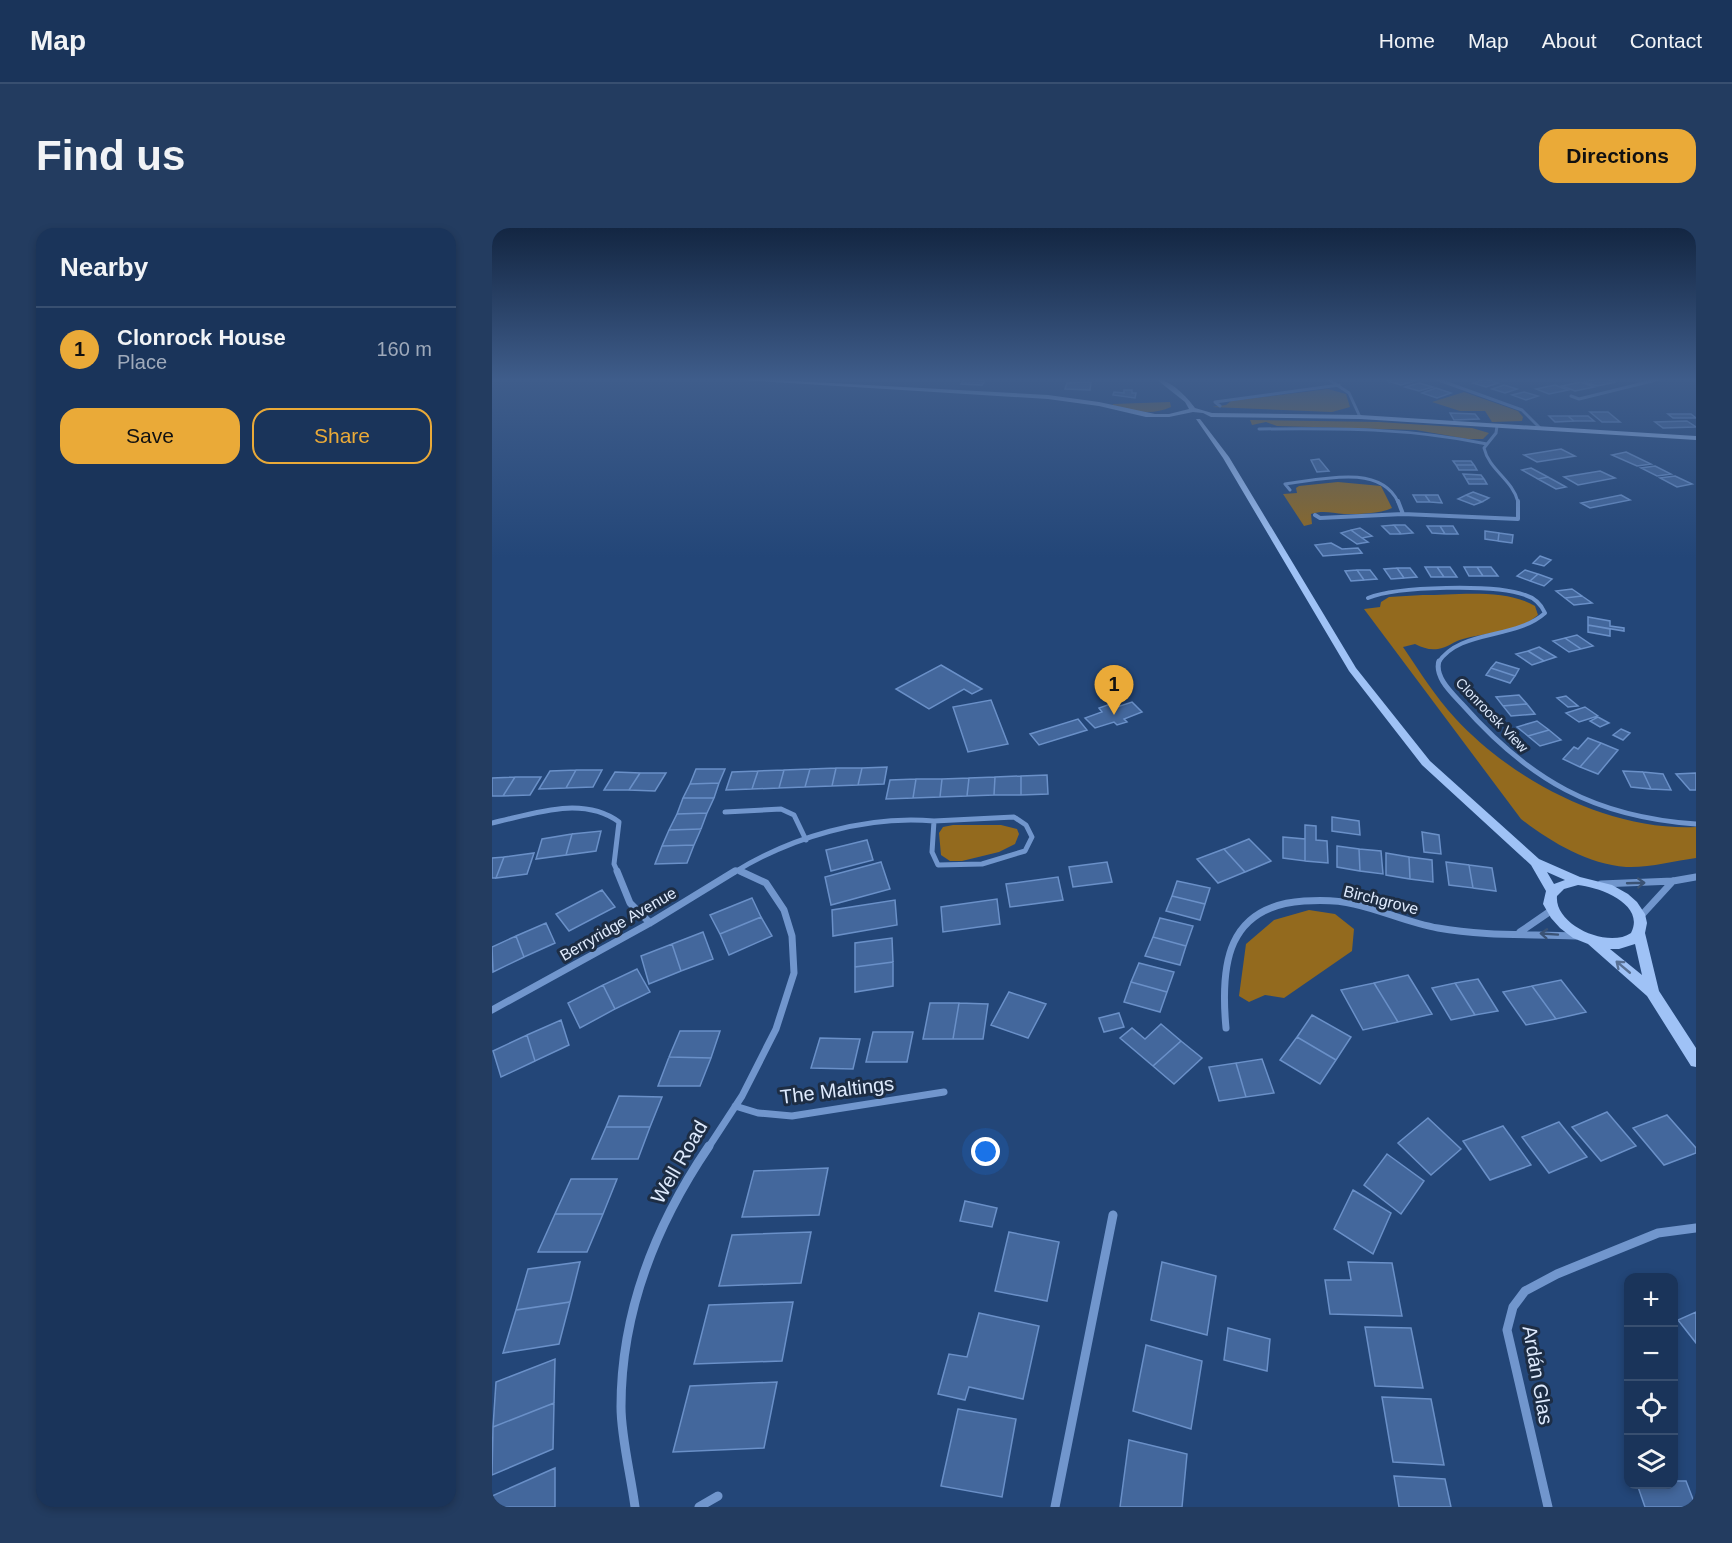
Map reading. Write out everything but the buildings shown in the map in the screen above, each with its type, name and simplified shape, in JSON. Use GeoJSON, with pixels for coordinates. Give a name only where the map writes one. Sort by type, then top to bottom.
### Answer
{"type":"FeatureCollection","features":[{"type":"Feature","properties":{"kind":"street"},"geometry":{"type":"LineString","coordinates":[[1209,439],[1226,457],[1352,669],[1393,723],[1434,770],[1534,862],[1552,891],[1550,900],[1552,910],[1567,928],[1578,936],[1593,942],[1621,944],[1632,941],[1639,934]]}},
{"type":"Feature","properties":{"kind":"street"},"geometry":{"type":"LineString","coordinates":[[1460,439],[1487,444]]}},
{"type":"Feature","properties":{"kind":"street"},"geometry":{"type":"LineString","coordinates":[[1315,515],[1320,518],[1403,513],[1518,519],[1516,494],[1486,458],[1484,448],[1491,439]]}},
{"type":"Feature","properties":{"kind":"street"},"geometry":{"type":"LineString","coordinates":[[1290,490],[1285,484],[1343,479],[1373,481],[1390,489],[1403,513]]}},
{"type":"Feature","properties":{"kind":"street","name":"Clonroosk View"},"geometry":{"type":"LineString","coordinates":[[1368,598],[1373,593],[1472,590],[1511,592],[1535,600],[1544,608],[1545,613],[1532,624],[1449,650],[1438,664],[1439,673],[1445,685],[1503,746],[1530,769],[1558,787],[1619,813],[1663,822],[1696,824]]}},
{"type":"Feature","properties":{"kind":"street"},"geometry":{"type":"LineString","coordinates":[[492,823],[561,810],[594,809],[607,813],[619,822],[614,864],[630,903],[650,923]]}},
{"type":"Feature","properties":{"kind":"street"},"geometry":{"type":"LineString","coordinates":[[725,812],[781,809],[794,815],[806,840]]}},
{"type":"Feature","properties":{"kind":"street","name":"Berryridge Avenue"},"geometry":{"type":"LineString","coordinates":[[492,1010],[650,923],[757,858],[806,840],[866,824],[910,819],[1014,817],[1026,825],[1032,837],[1025,851],[1005,860],[980,865],[938,865],[932,852],[934,820]]}},
{"type":"Feature","properties":{"kind":"street"},"geometry":{"type":"LineString","coordinates":[[1534,862],[1578,881]]}},
{"type":"Feature","properties":{"kind":"street","name":"Well Road"},"geometry":{"type":"LineString","coordinates":[[636,1507],[621,1408],[629,1322],[650,1252],[684,1183],[735,1106],[776,1029],[794,973],[792,936],[784,910],[766,883],[737,870]]}},
{"type":"Feature","properties":{"kind":"street"},"geometry":{"type":"LineString","coordinates":[[1552,891],[1567,882],[1599,884],[1673,881],[1696,877]]}},
{"type":"Feature","properties":{"kind":"street"},"geometry":{"type":"LineString","coordinates":[[1640,917],[1673,881]]}},
{"type":"Feature","properties":{"kind":"street"},"geometry":{"type":"LineString","coordinates":[[1599,884],[1625,898],[1640,917],[1639,934],[1653,992]]}},
{"type":"Feature","properties":{"kind":"street","name":"Birchgrove"},"geometry":{"type":"LineString","coordinates":[[1226,1028],[1222,999],[1223,976],[1228,951],[1237,932],[1250,917],[1265,907],[1288,901],[1305,900],[1354,903],[1408,922],[1440,928],[1501,935],[1520,932],[1578,936]]}},
{"type":"Feature","properties":{"kind":"street"},"geometry":{"type":"LineString","coordinates":[[1520,932],[1552,910]]}},
{"type":"Feature","properties":{"kind":"street"},"geometry":{"type":"LineString","coordinates":[[1593,942],[1653,992],[1696,1061]]}},
{"type":"Feature","properties":{"kind":"street","name":"The Maltings"},"geometry":{"type":"LineString","coordinates":[[735,1106],[758,1113],[792,1116],[944,1092]]}},
{"type":"Feature","properties":{"kind":"street"},"geometry":{"type":"LineString","coordinates":[[1055,1507],[1113,1215]]}},
{"type":"Feature","properties":{"kind":"street","name":"Ardán Glas"},"geometry":{"type":"LineString","coordinates":[[1548,1507],[1508,1330],[1513,1307],[1525,1290],[1557,1274],[1658,1233],[1696,1228]]}},
{"type":"Feature","properties":{"kind":"street"},"geometry":{"type":"LineString","coordinates":[[699,1507],[718,1496]]}},
{"type":"Feature","properties":{"kind":"shaded area"},"geometry":{"type":"Polygon","coordinates":[[[1338,482],[1381,486],[1392,508],[1362,514],[1315,513],[1311,514],[1312,524],[1304,526],[1283,494],[1297,493],[1296,488],[1299,486],[1338,482]]]}},
{"type":"Feature","properties":{"kind":"shaded area"},"geometry":{"type":"Polygon","coordinates":[[[1495,595],[1523,600],[1535,606],[1538,615],[1522,625],[1463,639],[1438,649],[1415,644],[1403,647],[1455,718],[1478,741],[1505,762],[1565,798],[1597,811],[1630,821],[1663,826],[1696,827],[1696,858],[1644,866],[1612,865],[1584,857],[1570,850],[1521,819],[1364,609],[1380,607],[1381,602],[1389,597],[1495,595]]]}},
{"type":"Feature","properties":{"kind":"shaded area"},"geometry":{"type":"Polygon","coordinates":[[[1001,825],[1017,829],[1019,834],[1015,844],[999,852],[962,861],[950,861],[941,855],[939,833],[943,827],[1001,825]]]}},
{"type":"Feature","properties":{"kind":"shaded area"},"geometry":{"type":"Polygon","coordinates":[[[1309,910],[1335,914],[1354,929],[1352,951],[1284,998],[1265,995],[1249,1002],[1239,996],[1246,944],[1274,920],[1309,910]]]}},
{"type":"Feature","properties":{"kind":"place","name":"Clonrock House"},"geometry":{"type":"Point","coordinates":[1114,715]}}]}
